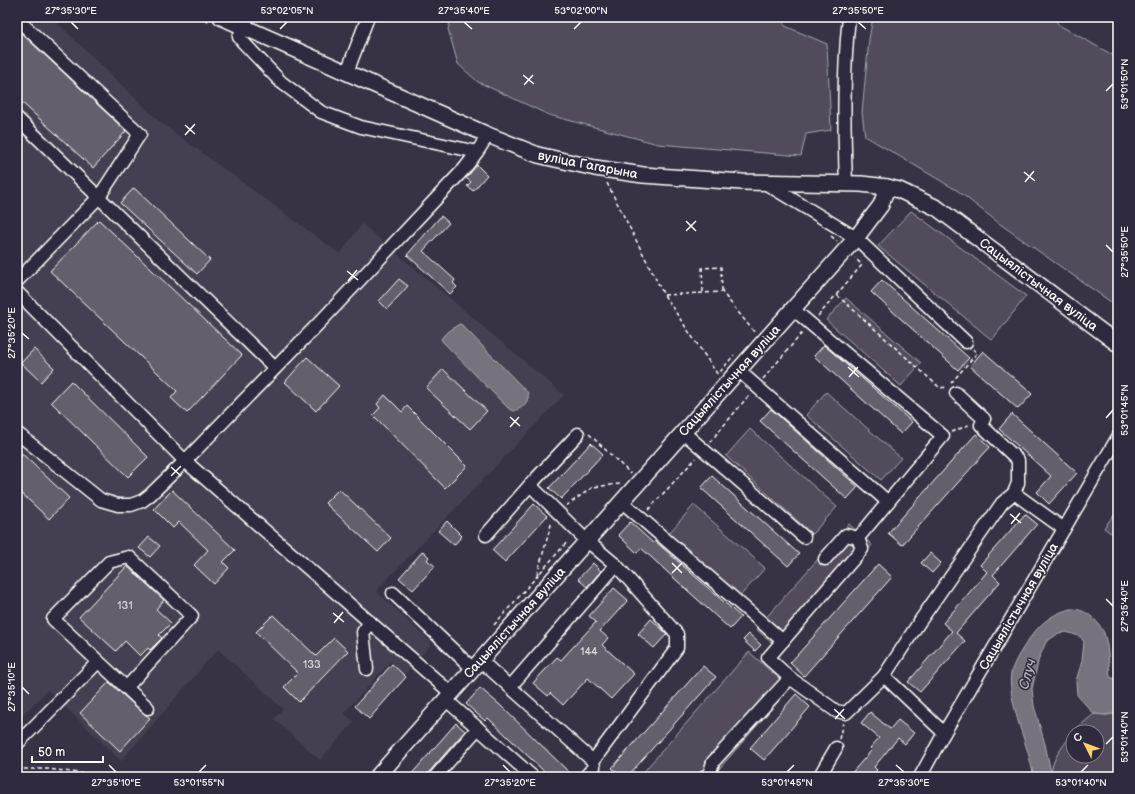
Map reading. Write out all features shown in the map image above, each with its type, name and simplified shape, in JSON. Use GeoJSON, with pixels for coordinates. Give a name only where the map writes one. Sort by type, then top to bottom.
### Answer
{"type":"FeatureCollection","features":[{"type":"Feature","properties":{"kind":"main road","name":"вуліца Гагарына"},"geometry":{"type":"LineString","coordinates":[[221,17],[246,22],[346,72],[488,135],[538,155],[611,171],[697,180],[765,183],[861,184],[888,187]]}},
{"type":"Feature","properties":{"kind":"main road","name":"Сацыялістычная вуліца"},"geometry":{"type":"LineString","coordinates":[[383,775],[618,495],[682,432],[856,238],[881,205],[888,187],[910,194],[937,208],[1118,344]]}},
{"type":"Feature","properties":{"kind":"street"},"geometry":{"type":"LineString","coordinates":[[346,72],[368,17]]}},
{"type":"Feature","properties":{"kind":"street"},"geometry":{"type":"LineString","coordinates":[[846,184],[844,131],[846,49],[849,17]]}},
{"type":"Feature","properties":{"kind":"street"},"geometry":{"type":"LineString","coordinates":[[17,19],[140,134],[99,197],[17,280]]}},
{"type":"Feature","properties":{"kind":"street"},"geometry":{"type":"LineString","coordinates":[[246,22],[239,37],[242,41],[281,82],[321,112],[361,127],[477,152]]}},
{"type":"Feature","properties":{"kind":"street"},"geometry":{"type":"LineString","coordinates":[[17,118],[275,368]]}},
{"type":"Feature","properties":{"kind":"street"},"geometry":{"type":"LineString","coordinates":[[17,433],[101,500],[118,505],[130,505],[142,501],[185,461],[327,315],[465,168],[488,135]]}},
{"type":"Feature","properties":{"kind":"street"},"geometry":{"type":"LineString","coordinates":[[765,183],[856,238],[966,342]]}},
{"type":"Feature","properties":{"kind":"street"},"geometry":{"type":"LineString","coordinates":[[17,292],[185,461],[370,622],[448,696],[478,728],[532,777]]}},
{"type":"Feature","properties":{"kind":"street"},"geometry":{"type":"LineString","coordinates":[[793,309],[943,436],[858,538]]}},
{"type":"Feature","properties":{"kind":"street"},"geometry":{"type":"LineString","coordinates":[[738,370],[888,502]]}},
{"type":"Feature","properties":{"kind":"street"},"geometry":{"type":"LineString","coordinates":[[858,538],[862,549],[768,658],[790,678],[836,711],[846,713],[884,676],[997,510],[1002,503],[1014,493],[1018,483],[1018,460],[981,425],[984,419],[956,393]]}},
{"type":"Feature","properties":{"kind":"street"},"geometry":{"type":"LineString","coordinates":[[682,432],[804,536]]}},
{"type":"Feature","properties":{"kind":"street"},"geometry":{"type":"LineString","coordinates":[[486,535],[578,434]]}},
{"type":"Feature","properties":{"kind":"street","name":"Сацыялістычная вуліца"},"geometry":{"type":"LineString","coordinates":[[920,777],[944,733],[1118,437]]}},
{"type":"Feature","properties":{"kind":"street"},"geometry":{"type":"LineString","coordinates":[[393,593],[476,664],[510,688],[592,771],[677,648],[677,634],[616,566],[580,541],[530,485]]}},
{"type":"Feature","properties":{"kind":"street"},"geometry":{"type":"LineString","coordinates":[[1014,493],[1064,529]]}},
{"type":"Feature","properties":{"kind":"street"},"geometry":{"type":"LineString","coordinates":[[618,495],[783,641]]}},
{"type":"Feature","properties":{"kind":"street"},"geometry":{"type":"LineString","coordinates":[[825,559],[846,535],[858,538]]}},
{"type":"Feature","properties":{"kind":"street"},"geometry":{"type":"LineString","coordinates":[[126,688],[192,616],[129,557],[109,562],[53,620],[126,688],[148,708]]}},
{"type":"Feature","properties":{"kind":"street"},"geometry":{"type":"LineString","coordinates":[[510,688],[616,566]]}},
{"type":"Feature","properties":{"kind":"street"},"geometry":{"type":"LineString","coordinates":[[367,669],[363,632],[370,622]]}},
{"type":"Feature","properties":{"kind":"street"},"geometry":{"type":"LineString","coordinates":[[17,744],[98,662]]}},
{"type":"Feature","properties":{"kind":"street"},"geometry":{"type":"LineString","coordinates":[[884,676],[944,733]]}},
{"type":"Feature","properties":{"kind":"street"},"geometry":{"type":"LineString","coordinates":[[705,777],[710,772],[713,762],[790,678]]}},
{"type":"Feature","properties":{"kind":"street"},"geometry":{"type":"LineString","coordinates":[[435,777],[478,728]]}},
{"type":"Feature","properties":{"kind":"street"},"geometry":{"type":"LineString","coordinates":[[819,777],[836,748]]}},
{"type":"Feature","properties":{"kind":"path"},"geometry":{"type":"LineString","coordinates":[[606,180],[664,295],[717,375],[726,383]]}},
{"type":"Feature","properties":{"kind":"path"},"geometry":{"type":"LineString","coordinates":[[827,233],[837,241]]}},
{"type":"Feature","properties":{"kind":"path"},"geometry":{"type":"LineString","coordinates":[[703,292],[702,268],[721,267],[722,292]]}},
{"type":"Feature","properties":{"kind":"path"},"geometry":{"type":"LineString","coordinates":[[837,295],[940,388],[948,386],[977,353],[966,342]]}},
{"type":"Feature","properties":{"kind":"path"},"geometry":{"type":"LineString","coordinates":[[646,512],[703,450],[743,401]]}},
{"type":"Feature","properties":{"kind":"path"},"geometry":{"type":"LineString","coordinates":[[943,436],[984,419]]}},
{"type":"Feature","properties":{"kind":"path"},"geometry":{"type":"LineString","coordinates":[[578,434],[586,432],[624,468],[630,474],[625,479]]}},
{"type":"Feature","properties":{"kind":"path"},"geometry":{"type":"LineString","coordinates":[[618,495],[620,484]]}},
{"type":"Feature","properties":{"kind":"path"},"geometry":{"type":"LineString","coordinates":[[580,541],[568,541],[580,541]]}},
{"type":"Feature","properties":{"kind":"path"},"geometry":{"type":"LineString","coordinates":[[836,748],[846,713]]}},
{"type":"Feature","properties":{"kind":"path"},"geometry":{"type":"LineString","coordinates":[[17,769],[49,769],[107,777]]}},
{"type":"Feature","properties":{"kind":"shaded area"},"geometry":{"type":"Polygon","coordinates":[[[17,17],[51,17],[160,122],[340,254],[362,224],[564,395],[376,591],[432,643],[405,674],[390,662],[344,713],[354,722],[320,760],[274,719],[283,709],[218,649],[121,761],[48,690],[17,720],[17,17]]]}},
{"type":"Feature","properties":{"kind":"shaded area"},"geometry":{"type":"Polygon","coordinates":[[[452,17],[781,17],[785,26],[827,44],[831,130],[806,134],[801,156],[658,144],[549,115],[478,82],[458,64],[448,29],[452,17]]]}},
{"type":"Feature","properties":{"kind":"shaded area"},"geometry":{"type":"Polygon","coordinates":[[[873,17],[1053,17],[1059,25],[1118,58],[1118,307],[1000,224],[958,191],[865,136],[862,112],[869,39],[873,17]]]}},
{"type":"Feature","properties":{"kind":"shaded area"},"geometry":{"type":"Polygon","coordinates":[[[911,211],[1026,296],[992,340],[878,246],[911,211]]]}},
{"type":"Feature","properties":{"kind":"shaded area"},"geometry":{"type":"Polygon","coordinates":[[[846,298],[921,363],[901,386],[826,320],[846,298]]]}},
{"type":"Feature","properties":{"kind":"shaded area"},"geometry":{"type":"Polygon","coordinates":[[[826,392],[901,458],[881,480],[806,415],[826,392]]]}},
{"type":"Feature","properties":{"kind":"shaded area"},"geometry":{"type":"Polygon","coordinates":[[[750,429],[837,507],[812,534],[726,456],[750,429]]]}},
{"type":"Feature","properties":{"kind":"shaded area"},"geometry":{"type":"Polygon","coordinates":[[[694,505],[765,568],[733,604],[662,541],[694,505]]]}},
{"type":"Feature","properties":{"kind":"shaded area"},"geometry":{"type":"Polygon","coordinates":[[[1118,509],[1118,538],[1104,528],[1118,509]]]}},
{"type":"Feature","properties":{"kind":"shaded area"},"geometry":{"type":"Polygon","coordinates":[[[849,524],[872,545],[780,650],[756,629],[849,524]]]}},
{"type":"Feature","properties":{"kind":"shaded area"},"geometry":{"type":"Polygon","coordinates":[[[749,652],[790,688],[712,777],[639,777],[749,652]]]}},
{"type":"Feature","properties":{"kind":"shaded area"},"geometry":{"type":"Polygon","coordinates":[[[1118,713],[1118,777],[1052,777],[1055,759],[1065,744],[1065,764],[1105,764],[1105,724],[1082,724],[1094,714],[1106,715],[1118,713]]]}},
{"type":"Feature","properties":{"kind":"water"},"geometry":{"type":"Polygon","coordinates":[[[459,324],[462,325],[528,393],[528,399],[522,407],[513,411],[508,408],[443,342],[441,339],[444,335],[459,324]]]}},
{"type":"Feature","properties":{"kind":"water","name":"Случ"},"geometry":{"type":"Polygon","coordinates":[[[1070,609],[1081,610],[1095,619],[1104,633],[1110,677],[1118,680],[1118,713],[1106,715],[1094,714],[1077,695],[1076,681],[1082,661],[1084,642],[1081,637],[1066,632],[1056,635],[1046,642],[1039,658],[1032,689],[1034,706],[1045,744],[1052,777],[1034,777],[1019,725],[1010,678],[1012,669],[1022,650],[1037,629],[1046,620],[1070,609]]]}},
{"type":"Feature","properties":{"kind":"building"},"geometry":{"type":"Polygon","coordinates":[[[17,29],[126,131],[93,168],[17,98],[17,29]]]}},
{"type":"Feature","properties":{"kind":"building"},"geometry":{"type":"Polygon","coordinates":[[[477,165],[487,175],[473,191],[467,186],[471,182],[466,178],[477,165]]]}},
{"type":"Feature","properties":{"kind":"building"},"geometry":{"type":"Polygon","coordinates":[[[134,188],[210,260],[197,274],[120,203],[134,188]]]}},
{"type":"Feature","properties":{"kind":"building"},"geometry":{"type":"Polygon","coordinates":[[[441,216],[449,223],[423,251],[455,280],[453,283],[457,287],[450,294],[407,255],[441,216]]]}},
{"type":"Feature","properties":{"kind":"building"},"geometry":{"type":"Polygon","coordinates":[[[99,220],[242,355],[187,413],[171,398],[177,391],[50,271],[99,220]]]}},
{"type":"Feature","properties":{"kind":"building"},"geometry":{"type":"Polygon","coordinates":[[[399,279],[408,286],[387,309],[379,301],[399,279]]]}},
{"type":"Feature","properties":{"kind":"building"},"geometry":{"type":"Polygon","coordinates":[[[882,280],[969,358],[958,370],[871,292],[882,280]]]}},
{"type":"Feature","properties":{"kind":"building"},"geometry":{"type":"Polygon","coordinates":[[[824,345],[912,422],[901,434],[814,356],[824,345]]]}},
{"type":"Feature","properties":{"kind":"building"},"geometry":{"type":"Polygon","coordinates":[[[34,349],[54,368],[41,382],[21,363],[34,349]]]}},
{"type":"Feature","properties":{"kind":"building"},"geometry":{"type":"Polygon","coordinates":[[[983,351],[1032,394],[1018,409],[970,366],[983,351]]]}},
{"type":"Feature","properties":{"kind":"building"},"geometry":{"type":"Polygon","coordinates":[[[307,357],[339,386],[316,411],[285,382],[307,357]]]}},
{"type":"Feature","properties":{"kind":"building"},"geometry":{"type":"Polygon","coordinates":[[[443,369],[487,411],[470,429],[426,388],[443,369]]]}},
{"type":"Feature","properties":{"kind":"building"},"geometry":{"type":"Polygon","coordinates":[[[71,381],[148,457],[128,477],[51,402],[71,381]]]}},
{"type":"Feature","properties":{"kind":"building"},"geometry":{"type":"Polygon","coordinates":[[[385,395],[402,412],[407,406],[467,466],[445,488],[373,415],[380,408],[377,404],[385,395]]]}},
{"type":"Feature","properties":{"kind":"building"},"geometry":{"type":"Polygon","coordinates":[[[771,409],[858,487],[847,499],[760,421],[771,409]]]}},
{"type":"Feature","properties":{"kind":"building"},"geometry":{"type":"Polygon","coordinates":[[[1012,414],[1077,473],[1049,504],[1037,492],[1051,476],[999,429],[1012,414]]]}},
{"type":"Feature","properties":{"kind":"building"},"geometry":{"type":"Polygon","coordinates":[[[976,434],[990,447],[902,545],[888,533],[976,434]]]}},
{"type":"Feature","properties":{"kind":"building"},"geometry":{"type":"Polygon","coordinates":[[[591,443],[603,454],[561,499],[549,488],[591,443]]]}},
{"type":"Feature","properties":{"kind":"building"},"geometry":{"type":"Polygon","coordinates":[[[17,449],[69,498],[49,519],[17,489],[17,449]]]}},
{"type":"Feature","properties":{"kind":"building"},"geometry":{"type":"Polygon","coordinates":[[[712,476],[799,554],[788,566],[701,488],[712,476]]]}},
{"type":"Feature","properties":{"kind":"building"},"geometry":{"type":"Polygon","coordinates":[[[339,489],[391,538],[378,552],[325,503],[339,489]]]}},
{"type":"Feature","properties":{"kind":"building"},"geometry":{"type":"Polygon","coordinates":[[[172,490],[235,550],[223,562],[229,568],[214,584],[194,565],[208,550],[179,522],[173,528],[154,509],[172,490]]]}},
{"type":"Feature","properties":{"kind":"building"},"geometry":{"type":"Polygon","coordinates":[[[534,504],[547,516],[505,562],[492,550],[534,504]]]}},
{"type":"Feature","properties":{"kind":"building"},"geometry":{"type":"Polygon","coordinates":[[[1025,514],[1037,524],[993,575],[1000,582],[956,633],[965,641],[920,692],[908,682],[952,631],[943,623],[987,572],[980,565],[1025,514]]]}},
{"type":"Feature","properties":{"kind":"building"},"geometry":{"type":"Polygon","coordinates":[[[447,521],[462,536],[454,545],[438,531],[447,521]]]}},
{"type":"Feature","properties":{"kind":"building"},"geometry":{"type":"Polygon","coordinates":[[[630,522],[653,543],[655,541],[741,617],[730,629],[641,548],[637,553],[618,535],[630,522]]]}},
{"type":"Feature","properties":{"kind":"building"},"geometry":{"type":"Polygon","coordinates":[[[149,537],[160,546],[150,557],[139,548],[149,537]]]}},
{"type":"Feature","properties":{"kind":"building"},"geometry":{"type":"Polygon","coordinates":[[[423,551],[429,557],[427,560],[435,566],[413,590],[399,578],[423,551]]]}},
{"type":"Feature","properties":{"kind":"building"},"geometry":{"type":"Polygon","coordinates":[[[930,553],[941,563],[932,573],[921,563],[930,553]]]}},
{"type":"Feature","properties":{"kind":"building"},"geometry":{"type":"Polygon","coordinates":[[[593,563],[601,571],[587,587],[578,579],[593,563]]]}},
{"type":"Feature","properties":{"kind":"building"},"geometry":{"type":"Polygon","coordinates":[[[878,564],[892,577],[804,676],[790,663],[878,564]]]}},
{"type":"Feature","properties":{"kind":"building"},"geometry":{"type":"Polygon","coordinates":[[[127,566],[164,600],[156,609],[171,623],[159,635],[162,638],[150,650],[148,648],[140,656],[125,641],[116,651],[79,617],[127,566]]]}},
{"type":"Feature","properties":{"kind":"building"},"geometry":{"type":"Polygon","coordinates":[[[614,588],[628,600],[600,631],[608,638],[602,645],[634,674],[611,699],[588,678],[563,705],[550,693],[548,696],[533,683],[557,657],[561,660],[596,622],[589,616],[614,588]]]}},
{"type":"Feature","properties":{"kind":"building"},"geometry":{"type":"Polygon","coordinates":[[[273,615],[316,656],[334,638],[348,651],[299,702],[284,687],[298,673],[256,632],[273,615]]]}},
{"type":"Feature","properties":{"kind":"building"},"geometry":{"type":"Polygon","coordinates":[[[651,619],[667,634],[654,648],[638,634],[651,619]]]}},
{"type":"Feature","properties":{"kind":"building"},"geometry":{"type":"Polygon","coordinates":[[[749,634],[761,645],[755,651],[743,640],[749,634]]]}},
{"type":"Feature","properties":{"kind":"building"},"geometry":{"type":"Polygon","coordinates":[[[392,664],[406,677],[369,719],[355,706],[392,664]]]}},
{"type":"Feature","properties":{"kind":"building"},"geometry":{"type":"Polygon","coordinates":[[[703,666],[716,677],[627,777],[622,777],[612,768],[703,666]]]}},
{"type":"Feature","properties":{"kind":"building"},"geometry":{"type":"Polygon","coordinates":[[[109,682],[150,718],[120,751],[80,713],[109,682]]]}},
{"type":"Feature","properties":{"kind":"building"},"geometry":{"type":"Polygon","coordinates":[[[480,688],[500,705],[574,777],[550,777],[488,718],[485,721],[466,704],[480,688]]]}},
{"type":"Feature","properties":{"kind":"building"},"geometry":{"type":"Polygon","coordinates":[[[796,694],[810,707],[764,760],[750,748],[796,694]]]}},
{"type":"Feature","properties":{"kind":"building"},"geometry":{"type":"Polygon","coordinates":[[[870,712],[890,729],[898,720],[914,733],[905,744],[898,738],[874,767],[877,770],[871,777],[848,777],[872,750],[870,748],[879,738],[861,723],[870,712]]]}},
{"type":"Feature","properties":{"kind":"building"},"geometry":{"type":"Polygon","coordinates":[[[456,723],[465,731],[429,772],[428,777],[409,777],[456,723]]]}}]}
